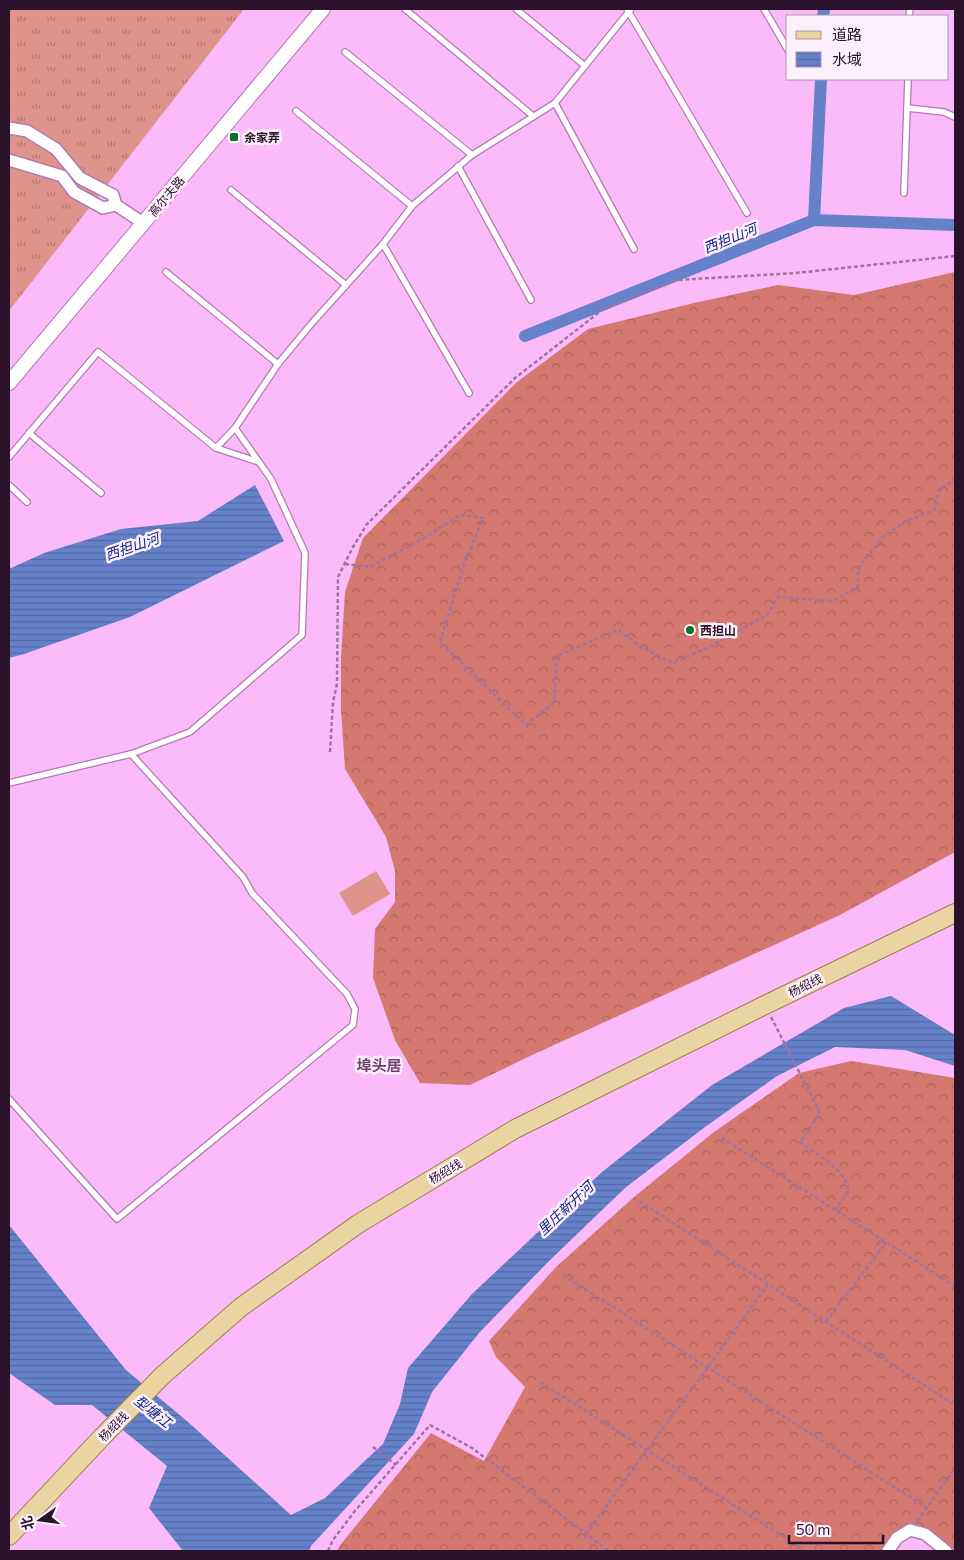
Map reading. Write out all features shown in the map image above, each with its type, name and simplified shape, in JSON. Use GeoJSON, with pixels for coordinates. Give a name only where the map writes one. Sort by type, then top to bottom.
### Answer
{"type":"FeatureCollection","features":[{"type":"Feature","properties":{"kind":"main road","name":"杨绍线"},"geometry":{"type":"LineString","coordinates":[[9,1536],[163,1375],[241,1307],[358,1224],[515,1129],[765,1004],[955,913]]}},
{"type":"Feature","properties":{"kind":"street","name":"高尔夫路"},"geometry":{"type":"LineString","coordinates":[[9,383],[322,9]]}},
{"type":"Feature","properties":{"kind":"street"},"geometry":{"type":"LineString","coordinates":[[9,128],[27,131],[56,148],[80,178],[113,195],[116,205],[143,223]]}},
{"type":"Feature","properties":{"kind":"street"},"geometry":{"type":"LineString","coordinates":[[9,160],[62,176],[74,192],[103,208],[116,205]]}},
{"type":"Feature","properties":{"kind":"street"},"geometry":{"type":"LineString","coordinates":[[888,1551],[897,1538],[910,1530],[925,1534],[946,1551]]}},
{"type":"Feature","properties":{"kind":"lane"},"geometry":{"type":"LineString","coordinates":[[405,9],[533,116]]}},
{"type":"Feature","properties":{"kind":"lane"},"geometry":{"type":"LineString","coordinates":[[516,9],[585,66]]}},
{"type":"Feature","properties":{"kind":"lane"},"geometry":{"type":"LineString","coordinates":[[216,448],[235,428],[278,364],[346,284],[383,244],[412,206],[472,155],[555,103],[629,9],[747,213]]}},
{"type":"Feature","properties":{"kind":"lane"},"geometry":{"type":"LineString","coordinates":[[764,9],[786,47]]}},
{"type":"Feature","properties":{"kind":"lane"},"geometry":{"type":"LineString","coordinates":[[345,52],[472,155]]}},
{"type":"Feature","properties":{"kind":"lane"},"geometry":{"type":"LineString","coordinates":[[904,193],[908,80]]}},
{"type":"Feature","properties":{"kind":"lane"},"geometry":{"type":"LineString","coordinates":[[555,103],[634,249]]}},
{"type":"Feature","properties":{"kind":"lane"},"geometry":{"type":"LineString","coordinates":[[907,108],[944,112],[955,116]]}},
{"type":"Feature","properties":{"kind":"lane"},"geometry":{"type":"LineString","coordinates":[[296,111],[412,206]]}},
{"type":"Feature","properties":{"kind":"lane"},"geometry":{"type":"LineString","coordinates":[[458,166],[531,300]]}},
{"type":"Feature","properties":{"kind":"lane"},"geometry":{"type":"LineString","coordinates":[[231,190],[346,284]]}},
{"type":"Feature","properties":{"kind":"lane"},"geometry":{"type":"LineString","coordinates":[[383,244],[468,393]]}},
{"type":"Feature","properties":{"kind":"lane"},"geometry":{"type":"LineString","coordinates":[[166,272],[278,364]]}},
{"type":"Feature","properties":{"kind":"lane"},"geometry":{"type":"LineString","coordinates":[[9,457],[98,352],[216,448],[260,463]]}},
{"type":"Feature","properties":{"kind":"lane"},"geometry":{"type":"LineString","coordinates":[[9,783],[131,754],[190,732],[302,635],[305,553],[271,479],[235,428]]}},
{"type":"Feature","properties":{"kind":"lane"},"geometry":{"type":"LineString","coordinates":[[29,433],[102,492]]}},
{"type":"Feature","properties":{"kind":"lane"},"geometry":{"type":"LineString","coordinates":[[9,485],[27,502]]}},
{"type":"Feature","properties":{"kind":"lane"},"geometry":{"type":"LineString","coordinates":[[9,1099],[117,1219],[352,1025],[355,1009],[347,994],[252,893],[243,877],[131,754]]}},
{"type":"Feature","properties":{"kind":"path"},"geometry":{"type":"LineString","coordinates":[[330,752],[333,702],[337,684],[338,578],[367,524],[508,385],[602,310],[677,280],[796,273],[955,256]]}},
{"type":"Feature","properties":{"kind":"path"},"geometry":{"type":"LineString","coordinates":[[344,564],[370,567],[424,538],[460,515],[483,518],[464,565],[440,642],[526,725],[554,702],[557,656],[618,630],[641,647],[673,663],[711,646],[767,615],[778,597],[833,601],[858,587],[858,568],[884,536],[906,521],[934,510],[939,489],[955,480]]}},
{"type":"Feature","properties":{"kind":"path"},"geometry":{"type":"LineString","coordinates":[[765,1004],[820,1113],[800,1142],[842,1174],[848,1181],[849,1190],[835,1210]]}},
{"type":"Feature","properties":{"kind":"path"},"geometry":{"type":"LineString","coordinates":[[722,1138],[955,1286]]}},
{"type":"Feature","properties":{"kind":"path"},"geometry":{"type":"LineString","coordinates":[[639,1201],[955,1405]]}},
{"type":"Feature","properties":{"kind":"path"},"geometry":{"type":"LineString","coordinates":[[826,1321],[886,1242]]}},
{"type":"Feature","properties":{"kind":"path"},"geometry":{"type":"LineString","coordinates":[[563,1275],[927,1508]]}},
{"type":"Feature","properties":{"kind":"path"},"geometry":{"type":"LineString","coordinates":[[586,1534],[767,1285]]}},
{"type":"Feature","properties":{"kind":"path"},"geometry":{"type":"LineString","coordinates":[[540,1382],[806,1551]]}},
{"type":"Feature","properties":{"kind":"path"},"geometry":{"type":"LineString","coordinates":[[328,1551],[333,1540],[354,1512],[430,1426],[472,1448],[609,1551]]}},
{"type":"Feature","properties":{"kind":"path"},"geometry":{"type":"LineString","coordinates":[[374,1447],[396,1465]]}},
{"type":"Feature","properties":{"kind":"path"},"geometry":{"type":"LineString","coordinates":[[910,1530],[955,1468]]}},
{"type":"Feature","properties":{"kind":"green space"},"geometry":{"type":"Polygon","coordinates":[[[9,9],[244,9],[9,311],[9,9]]]}},
{"type":"Feature","properties":{"kind":"green space"},"geometry":{"type":"Polygon","coordinates":[[[955,272],[955,852],[840,915],[470,1085],[420,1083],[395,1040],[373,978],[375,929],[395,902],[395,871],[386,837],[345,769],[341,710],[341,657],[345,592],[363,538],[517,382],[588,329],[778,285],[854,295],[955,272]]]}},
{"type":"Feature","properties":{"kind":"green space"},"geometry":{"type":"Polygon","coordinates":[[[376,871],[390,894],[353,916],[339,893],[376,871]]]}},
{"type":"Feature","properties":{"kind":"green space"},"geometry":{"type":"Polygon","coordinates":[[[851,1061],[955,1078],[955,1551],[925,1527],[910,1523],[893,1533],[881,1551],[337,1551],[431,1433],[484,1461],[525,1387],[496,1357],[489,1341],[556,1267],[634,1197],[714,1132],[799,1073],[851,1061]]]}},
{"type":"Feature","properties":{"kind":"water"},"geometry":{"type":"Polygon","coordinates":[[[255,485],[284,541],[130,617],[9,658],[9,569],[44,553],[121,529],[198,521],[255,485]]]}},
{"type":"Feature","properties":{"kind":"water"},"geometry":{"type":"Polygon","coordinates":[[[891,996],[955,1035],[955,1066],[905,1050],[835,1047],[777,1076],[705,1127],[625,1188],[548,1262],[479,1333],[432,1392],[414,1434],[311,1546],[309,1551],[183,1551],[149,1508],[167,1466],[92,1405],[55,1405],[9,1373],[9,1225],[126,1370],[188,1422],[291,1515],[325,1498],[383,1444],[400,1404],[408,1368],[472,1294],[602,1172],[712,1085],[844,1008],[891,996]]]}},
{"type":"Feature","properties":{"kind":"waterway"},"geometry":{"type":"LineString","coordinates":[[823,15],[824,9]]}},
{"type":"Feature","properties":{"kind":"waterway"},"geometry":{"type":"LineString","coordinates":[[814,220],[821,80]]}},
{"type":"Feature","properties":{"kind":"waterway","name":"西担山河"},"geometry":{"type":"LineString","coordinates":[[525,336],[814,220],[955,225]]}},
{"type":"Feature","properties":{"kind":"place","name":"余家弄"},"geometry":{"type":"Point","coordinates":[234,137]}},
{"type":"Feature","properties":{"kind":"place","name":"西担山"},"geometry":{"type":"Point","coordinates":[690,630]}},
{"type":"Feature","properties":{"kind":"district","name":"埠头居"},"geometry":{"type":"Point","coordinates":[379,1065]}},
{"type":"Feature","properties":{"kind":"water label","name":"里庄新开河"},"geometry":{"type":"Point","coordinates":[565,1208]}},
{"type":"Feature","properties":{"kind":"water label","name":"型塘江"},"geometry":{"type":"Point","coordinates":[153,1411]}}]}
